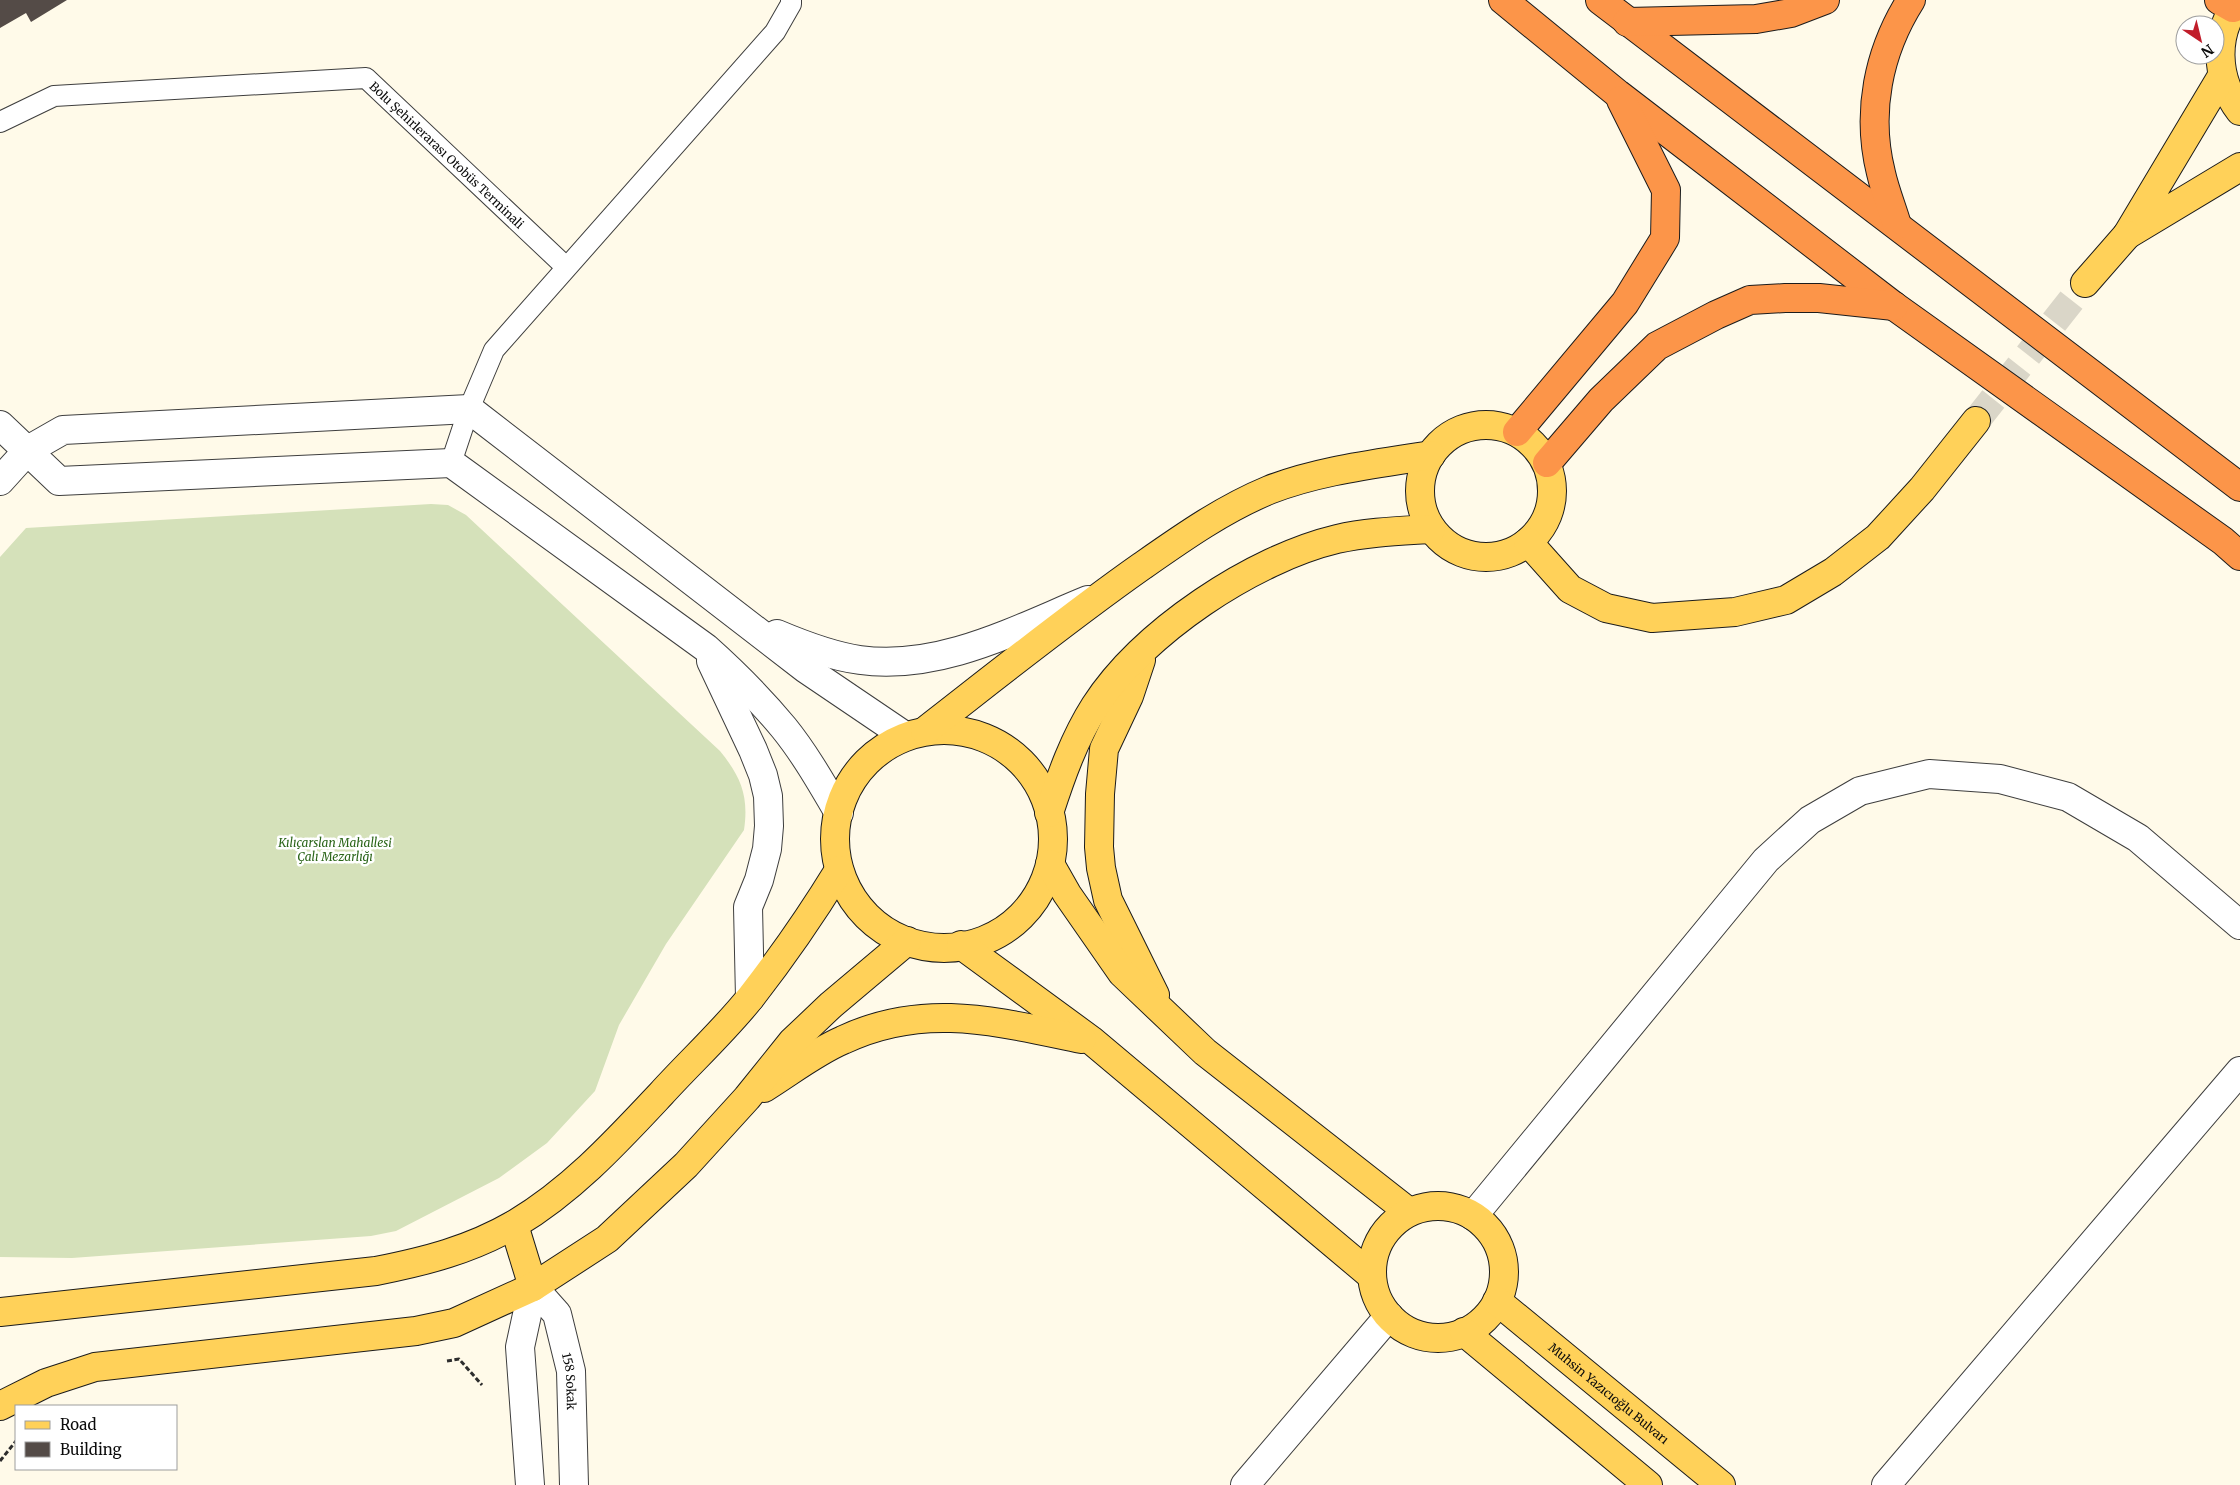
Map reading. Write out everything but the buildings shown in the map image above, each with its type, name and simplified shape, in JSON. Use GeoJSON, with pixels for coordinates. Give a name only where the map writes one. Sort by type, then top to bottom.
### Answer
{"type":"FeatureCollection","features":[{"type":"Feature","properties":{"kind":"highway"},"geometry":{"type":"LineString","coordinates":[[1503,0],[1618,94],[1894,306],[2223,541],[2240,556]]}},
{"type":"Feature","properties":{"kind":"highway"},"geometry":{"type":"LineString","coordinates":[[1600,0],[2240,487]]}},
{"type":"Feature","properties":{"kind":"highway"},"geometry":{"type":"LineString","coordinates":[[1627,22],[1756,19],[1791,13],[1825,0]]}},
{"type":"Feature","properties":{"kind":"highway"},"geometry":{"type":"LineString","coordinates":[[1897,225],[1881,172],[1876,128],[1876,86],[1885,52],[1900,18],[1911,0]]}},
{"type":"Feature","properties":{"kind":"highway"},"geometry":{"type":"LineString","coordinates":[[1517,432],[1625,303],[1665,238],[1666,190],[1618,94]]}},
{"type":"Feature","properties":{"kind":"highway"},"geometry":{"type":"LineString","coordinates":[[1547,463],[1601,400],[1657,346],[1716,314],[1750,300],[1785,298],[1819,298],[1894,306]]}},
{"type":"Feature","properties":{"kind":"main road"},"geometry":{"type":"LineString","coordinates":[[2231,3],[2223,29],[2220,53],[2222,76],[2231,98],[2240,110]]}},
{"type":"Feature","properties":{"kind":"main road"},"geometry":{"type":"LineString","coordinates":[[2085,283],[2127,235],[2222,76]]}},
{"type":"Feature","properties":{"kind":"main road"},"geometry":{"type":"LineString","coordinates":[[2127,235],[2240,167]]}},
{"type":"Feature","properties":{"kind":"main road"},"geometry":{"type":"LineString","coordinates":[[1528,542],[1570,589],[1606,608],[1652,618],[1736,612],[1786,600],[1833,572],[1878,537],[1922,489],[1976,421]]}},
{"type":"Feature","properties":{"kind":"main road"},"geometry":{"type":"LineString","coordinates":[[1474,425],[1496,425],[1517,432],[1535,445],[1547,463],[1552,484],[1551,506],[1543,526],[1528,542],[1510,553],[1488,558],[1466,555],[1447,545],[1431,529],[1422,509],[1419,487],[1424,465],[1436,447],[1453,433],[1474,425]]}},
{"type":"Feature","properties":{"kind":"main road"},"geometry":{"type":"LineString","coordinates":[[915,733],[960,731],[993,741],[1022,762],[1042,790],[1052,823],[1052,858],[1040,891],[1017,920],[986,940],[950,948],[914,944],[881,928],[854,903],[838,870],[834,833],[842,797],[862,767],[891,744],[915,733],[1101,594],[1197,528],[1229,509],[1270,490],[1325,473],[1431,455]]}},
{"type":"Feature","properties":{"kind":"main road"},"geometry":{"type":"LineString","coordinates":[[1049,813],[1062,773],[1080,732],[1096,704],[1146,646],[1201,603],[1247,575],[1296,552],[1337,539],[1370,533],[1431,529]]}},
{"type":"Feature","properties":{"kind":"main road"},"geometry":{"type":"LineString","coordinates":[[1146,646],[1129,696],[1104,749],[1100,794],[1099,847],[1100,868],[1108,900],[1163,1012]]}},
{"type":"Feature","properties":{"kind":"main road"},"geometry":{"type":"LineString","coordinates":[[1050,864],[1067,894],[1122,973],[1205,1052],[1409,1212]]}},
{"type":"Feature","properties":{"kind":"main road"},"geometry":{"type":"LineString","coordinates":[[0,1312],[376,1271],[436,1259],[474,1245],[514,1224],[557,1197],[598,1160],[750,998],[806,923],[838,870]]}},
{"type":"Feature","properties":{"kind":"main road"},"geometry":{"type":"LineString","coordinates":[[0,1406],[46,1383],[95,1367],[416,1330],[454,1322],[533,1287],[607,1239],[686,1165],[747,1098],[792,1042],[831,1005],[907,941]]}},
{"type":"Feature","properties":{"kind":"main road"},"geometry":{"type":"LineString","coordinates":[[961,945],[1091,1040],[1372,1276]]}},
{"type":"Feature","properties":{"kind":"main road"},"geometry":{"type":"LineString","coordinates":[[747,1098],[842,1040],[887,1023],[901,1020],[921,1017],[964,1018],[1091,1040]]}},
{"type":"Feature","properties":{"kind":"main road"},"geometry":{"type":"LineString","coordinates":[[1431,1206],[1453,1207],[1473,1216],[1490,1230],[1500,1250],[1504,1272],[1497,1301],[1490,1312],[1474,1327],[1454,1336],[1433,1338],[1412,1333],[1394,1322],[1380,1305],[1372,1285],[1372,1263],[1378,1242],[1392,1224],[1409,1212],[1431,1206]]}},
{"type":"Feature","properties":{"kind":"main road"},"geometry":{"type":"LineString","coordinates":[[514,1224],[533,1287]]}},
{"type":"Feature","properties":{"kind":"main road","name":"Muhsin Yazıcıoğlu Bulvarı"},"geometry":{"type":"LineString","coordinates":[[1497,1301],[1721,1485]]}},
{"type":"Feature","properties":{"kind":"main road"},"geometry":{"type":"LineString","coordinates":[[1464,1332],[1648,1485]]}},
{"type":"Feature","properties":{"kind":"street"},"geometry":{"type":"LineString","coordinates":[[0,481],[28,450],[63,430],[469,409],[806,669],[915,733]]}},
{"type":"Feature","properties":{"kind":"street"},"geometry":{"type":"LineString","coordinates":[[0,425],[59,481],[450,462],[706,648],[756,696],[785,730],[815,772],[839,813]]}},
{"type":"Feature","properties":{"kind":"street"},"geometry":{"type":"LineString","coordinates":[[738,616],[810,648],[860,660],[904,662],[936,657],[974,645],[1101,594]]}},
{"type":"Feature","properties":{"kind":"street"},"geometry":{"type":"LineString","coordinates":[[706,648],[753,750],[763,775],[768,796],[769,826],[767,849],[759,880],[748,907],[750,998]]}},
{"type":"Feature","properties":{"kind":"street"},"geometry":{"type":"LineString","coordinates":[[1473,1216],[1766,860],[1810,820],[1860,790],[1929,774],[2000,779],[2068,797],[2138,838],[2240,925]]}},
{"type":"Feature","properties":{"kind":"street"},"geometry":{"type":"LineString","coordinates":[[1886,1485],[2240,1071]]}},
{"type":"Feature","properties":{"kind":"street"},"geometry":{"type":"LineString","coordinates":[[530,1485],[520,1347],[533,1287]]}},
{"type":"Feature","properties":{"kind":"street","name":"158 Sokak"},"geometry":{"type":"LineString","coordinates":[[533,1287],[557,1314],[571,1371],[574,1485]]}},
{"type":"Feature","properties":{"kind":"street"},"geometry":{"type":"LineString","coordinates":[[1245,1485],[1389,1316]]}},
{"type":"Feature","properties":{"kind":"lane"},"geometry":{"type":"LineString","coordinates":[[450,462],[469,409],[494,350],[776,32],[791,0]]}},
{"type":"Feature","properties":{"kind":"lane","name":"Bolu Şehirlerarası Otobüs Terminali"},"geometry":{"type":"LineString","coordinates":[[0,122],[54,96],[366,78],[566,267]]}},
{"type":"Feature","properties":{"kind":"path"},"geometry":{"type":"LineString","coordinates":[[0,1461],[15,1442]]}},
{"type":"Feature","properties":{"kind":"green space","name":"Kılıçarslan Mahallesi Çalı Mezarlığı"},"geometry":{"type":"Polygon","coordinates":[[[431,504],[448,505],[466,515],[720,751],[738,778],[742,788],[745,807],[744,830],[666,944],[619,1025],[595,1091],[547,1143],[499,1178],[396,1231],[371,1236],[72,1258],[0,1257],[0,557],[26,528],[431,504]]]}},
{"type":"Feature","properties":{"kind":"tunnel"},"geometry":{"type":"LineString","coordinates":[[1976,421],[2085,283]]}}]}
